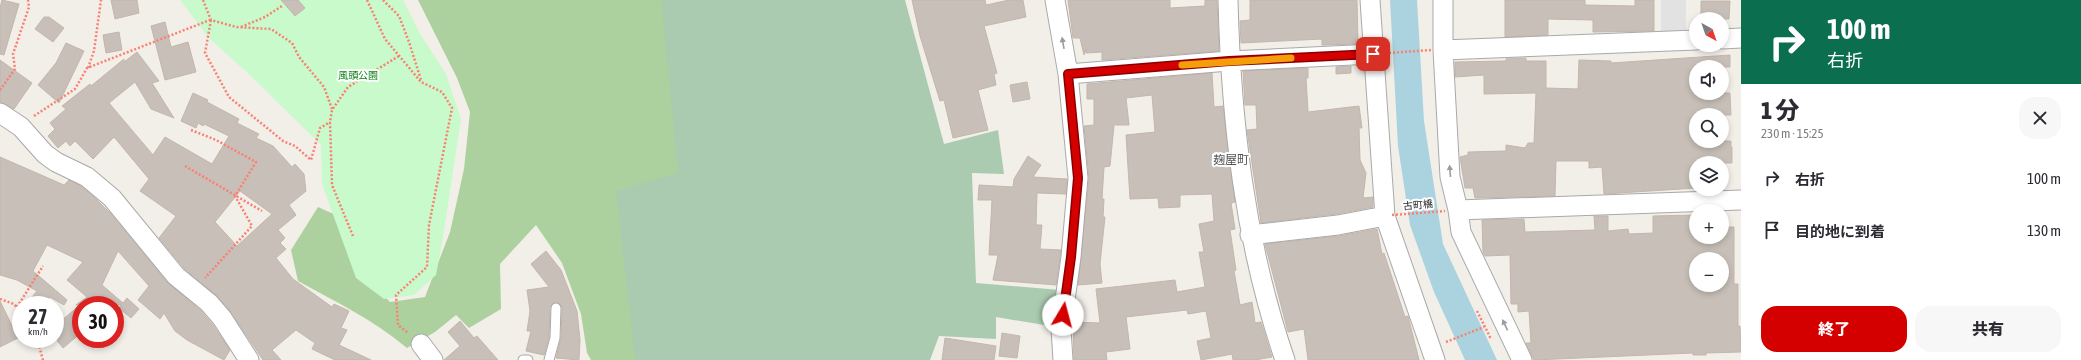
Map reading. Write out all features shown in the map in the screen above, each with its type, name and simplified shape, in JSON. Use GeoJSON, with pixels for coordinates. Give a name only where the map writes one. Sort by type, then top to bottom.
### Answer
{"type":"FeatureCollection","features":[{"type":"Feature","properties":{"kind":"street"},"geometry":{"type":"LineString","coordinates":[[1055,0],[1068,74],[1078,178],[1071,257],[1061,329],[1063,360]]}},
{"type":"Feature","properties":{"kind":"street"},"geometry":{"type":"LineString","coordinates":[[1228,0],[1229,61],[1237,148],[1250,235],[1285,360]]}},
{"type":"Feature","properties":{"kind":"street"},"geometry":{"type":"LineString","coordinates":[[1370,0],[1377,53],[1388,215],[1438,352]]}},
{"type":"Feature","properties":{"kind":"street"},"geometry":{"type":"LineString","coordinates":[[1443,0],[1438,50],[1450,177],[1451,210],[1522,360]]}},
{"type":"Feature","properties":{"kind":"street"},"geometry":{"type":"LineString","coordinates":[[1729,38],[1741,38]]}},
{"type":"Feature","properties":{"kind":"street"},"geometry":{"type":"LineString","coordinates":[[1438,50],[1689,40]]}},
{"type":"Feature","properties":{"kind":"street"},"geometry":{"type":"LineString","coordinates":[[1068,74],[1229,61],[1377,53]]}},
{"type":"Feature","properties":{"kind":"street"},"geometry":{"type":"LineString","coordinates":[[0,113],[21,127],[45,154],[56,162],[87,177],[112,198],[176,276],[209,303],[222,318],[249,360]]}},
{"type":"Feature","properties":{"kind":"street"},"geometry":{"type":"LineString","coordinates":[[1451,210],[1741,200]]}},
{"type":"Feature","properties":{"kind":"street"},"geometry":{"type":"LineString","coordinates":[[1250,235],[1338,225],[1388,215]]}},
{"type":"Feature","properties":{"kind":"street"},"geometry":{"type":"LineString","coordinates":[[421,344],[433,360]]}},
{"type":"Feature","properties":{"kind":"lane"},"geometry":{"type":"LineString","coordinates":[[549,360],[555,338],[556,308]]}},
{"type":"Feature","properties":{"kind":"lane"},"geometry":{"type":"LineString","coordinates":[[523,360],[528,360]]}},
{"type":"Feature","properties":{"kind":"path"},"geometry":{"type":"LineString","coordinates":[[0,90],[15,69],[13,54],[29,7],[28,0]]}},
{"type":"Feature","properties":{"kind":"path"},"geometry":{"type":"LineString","coordinates":[[21,127],[75,89],[87,68],[94,51],[101,0]]}},
{"type":"Feature","properties":{"kind":"path"},"geometry":{"type":"LineString","coordinates":[[203,0],[211,20],[205,53],[229,97],[283,141],[295,146],[311,160],[320,128],[330,122]]}},
{"type":"Feature","properties":{"kind":"path"},"geometry":{"type":"LineString","coordinates":[[367,0],[385,39],[421,82],[442,92],[452,108],[429,225],[427,267],[396,295],[398,325],[421,344]]}},
{"type":"Feature","properties":{"kind":"path"},"geometry":{"type":"LineString","coordinates":[[383,0],[399,16],[410,42],[421,82]]}},
{"type":"Feature","properties":{"kind":"path"},"geometry":{"type":"LineString","coordinates":[[239,27],[265,17],[282,6]]}},
{"type":"Feature","properties":{"kind":"path"},"geometry":{"type":"LineString","coordinates":[[87,68],[211,20],[239,27],[271,29],[292,43],[299,57],[324,87],[332,110]]}},
{"type":"Feature","properties":{"kind":"path"},"geometry":{"type":"LineString","coordinates":[[1377,53],[1438,50]]}},
{"type":"Feature","properties":{"kind":"path"},"geometry":{"type":"LineString","coordinates":[[353,236],[332,185],[330,122],[332,110],[348,87],[399,56]]}},
{"type":"Feature","properties":{"kind":"path"},"geometry":{"type":"LineString","coordinates":[[191,130],[216,140],[256,162],[235,196]]}},
{"type":"Feature","properties":{"kind":"path"},"geometry":{"type":"LineString","coordinates":[[185,166],[262,211]]}},
{"type":"Feature","properties":{"kind":"path"},"geometry":{"type":"LineString","coordinates":[[194,290],[252,226],[235,196]]}},
{"type":"Feature","properties":{"kind":"path","name":"古町橋"},"geometry":{"type":"LineString","coordinates":[[1388,215],[1451,210]]}},
{"type":"Feature","properties":{"kind":"path"},"geometry":{"type":"LineString","coordinates":[[24,296],[44,266]]}},
{"type":"Feature","properties":{"kind":"path"},"geometry":{"type":"LineString","coordinates":[[0,299],[12,303]]}},
{"type":"Feature","properties":{"kind":"path"},"geometry":{"type":"LineString","coordinates":[[1438,352],[1484,327]]}},
{"type":"Feature","properties":{"kind":"path"},"geometry":{"type":"LineString","coordinates":[[40,348],[43,360]]}},
{"type":"Feature","properties":{"kind":"green space","name":"風頭公園"},"geometry":{"type":"Polygon","coordinates":[[[180,0],[403,0],[419,32],[446,74],[461,119],[436,275],[414,295],[384,299],[356,278],[322,184],[321,145],[253,78],[209,38],[180,0]]]}},
{"type":"Feature","properties":{"kind":"green space"},"geometry":{"type":"Polygon","coordinates":[[[418,0],[780,0],[704,360],[591,360],[587,353],[581,314],[562,263],[536,225],[500,264],[501,309],[469,328],[456,315],[435,332],[407,348],[368,320],[298,281],[291,250],[318,207],[358,225],[366,277],[390,302],[425,297],[450,232],[464,169],[470,112],[457,78],[418,0]]]}},
{"type":"Feature","properties":{"kind":"green space"},"geometry":{"type":"Polygon","coordinates":[[[661,0],[905,0],[944,144],[998,130],[1004,174],[972,173],[976,283],[1060,290],[1056,327],[996,317],[996,339],[939,336],[930,360],[635,360],[616,191],[678,173],[661,0]]]}},
{"type":"Feature","properties":{"kind":"shaded area"},"geometry":{"type":"Polygon","coordinates":[[[1661,0],[1686,0],[1686,31],[1661,32],[1661,0]]]}},
{"type":"Feature","properties":{"kind":"water"},"geometry":{"type":"Polygon","coordinates":[[[1390,0],[1417,0],[1424,121],[1443,244],[1497,360],[1465,360],[1434,292],[1410,225],[1398,146],[1390,0]]]}},
{"type":"Feature","properties":{"kind":"building"},"geometry":{"type":"Polygon","coordinates":[[[2,0],[19,4],[4,55],[0,54],[0,8],[2,0]]]}},
{"type":"Feature","properties":{"kind":"building"},"geometry":{"type":"Polygon","coordinates":[[[111,0],[137,0],[139,13],[115,19],[111,0]]]}},
{"type":"Feature","properties":{"kind":"building"},"geometry":{"type":"Polygon","coordinates":[[[281,0],[298,0],[305,8],[295,16],[281,0]]]}},
{"type":"Feature","properties":{"kind":"building"},"geometry":{"type":"Polygon","coordinates":[[[912,0],[985,0],[986,5],[1009,0],[1023,0],[1026,17],[984,26],[997,73],[994,74],[996,85],[978,90],[988,130],[953,138],[944,100],[940,101],[920,36],[912,0]]]}},
{"type":"Feature","properties":{"kind":"building"},"geometry":{"type":"Polygon","coordinates":[[[1068,0],[1170,0],[1170,8],[1205,6],[1205,0],[1217,0],[1219,51],[1102,60],[1102,52],[1086,53],[1086,49],[1084,55],[1080,38],[1073,38],[1068,0]]]}},
{"type":"Feature","properties":{"kind":"building"},"geometry":{"type":"Polygon","coordinates":[[[1250,0],[1357,0],[1358,44],[1322,45],[1322,39],[1241,43],[1240,21],[1250,20],[1250,0]]]}},
{"type":"Feature","properties":{"kind":"building"},"geometry":{"type":"Polygon","coordinates":[[[1505,0],[1585,0],[1585,5],[1635,6],[1635,0],[1654,0],[1654,31],[1593,32],[1593,20],[1548,19],[1548,35],[1505,37],[1505,0]]]}},
{"type":"Feature","properties":{"kind":"building"},"geometry":{"type":"Polygon","coordinates":[[[1701,1],[1730,1],[1729,19],[1729,12],[1701,12],[1701,1]]]}},
{"type":"Feature","properties":{"kind":"building"},"geometry":{"type":"Polygon","coordinates":[[[44,17],[49,17],[64,28],[53,42],[35,29],[44,17]]]}},
{"type":"Feature","properties":{"kind":"building"},"geometry":{"type":"Polygon","coordinates":[[[165,22],[171,47],[188,42],[196,72],[165,80],[151,26],[165,22]]]}},
{"type":"Feature","properties":{"kind":"building"},"geometry":{"type":"Polygon","coordinates":[[[119,32],[122,50],[106,53],[103,35],[119,32]]]}},
{"type":"Feature","properties":{"kind":"building"},"geometry":{"type":"Polygon","coordinates":[[[66,43],[84,51],[59,103],[38,85],[56,63],[66,43]]]}},
{"type":"Feature","properties":{"kind":"building"},"geometry":{"type":"Polygon","coordinates":[[[137,52],[159,81],[152,83],[174,118],[151,109],[135,82],[109,103],[153,155],[165,137],[212,164],[229,136],[204,124],[203,126],[198,123],[196,128],[181,121],[193,93],[208,100],[207,102],[239,119],[237,123],[259,134],[256,138],[273,146],[292,167],[295,164],[304,174],[306,191],[289,205],[296,215],[278,230],[285,238],[280,243],[286,249],[276,258],[293,279],[332,307],[334,304],[349,311],[341,328],[347,330],[339,345],[371,360],[335,360],[312,349],[315,343],[296,330],[272,350],[281,360],[263,360],[230,311],[216,295],[184,268],[159,238],[176,216],[140,191],[149,179],[114,137],[93,159],[75,141],[70,146],[66,141],[58,148],[48,136],[55,129],[50,123],[66,109],[62,106],[90,84],[91,86],[124,59],[124,62],[137,52]],[[240,191],[215,222],[237,246],[272,214],[240,191]]]}},
{"type":"Feature","properties":{"kind":"building"},"geometry":{"type":"Polygon","coordinates":[[[1730,55],[1730,67],[1729,60],[1689,60],[1689,100],[1729,100],[1730,93],[1731,115],[1729,115],[1729,108],[1689,108],[1689,148],[1729,148],[1729,141],[1731,141],[1732,163],[1729,163],[1729,156],[1689,156],[1689,188],[1604,194],[1602,167],[1589,168],[1589,161],[1556,161],[1555,196],[1475,198],[1473,188],[1465,188],[1460,157],[1468,155],[1468,152],[1506,151],[1506,145],[1525,148],[1528,143],[1534,143],[1536,93],[1484,94],[1484,75],[1455,77],[1455,62],[1506,61],[1506,59],[1526,58],[1526,61],[1546,61],[1546,88],[1578,89],[1579,60],[1611,61],[1611,63],[1730,55]]]}},
{"type":"Feature","properties":{"kind":"building"},"geometry":{"type":"Polygon","coordinates":[[[0,60],[32,83],[14,109],[0,102],[0,60]]]}},
{"type":"Feature","properties":{"kind":"building"},"geometry":{"type":"Polygon","coordinates":[[[1351,66],[1351,73],[1336,74],[1336,67],[1351,66]]]}},
{"type":"Feature","properties":{"kind":"building"},"geometry":{"type":"Polygon","coordinates":[[[1308,68],[1308,78],[1306,78],[1308,112],[1359,106],[1362,128],[1359,128],[1360,160],[1366,173],[1363,198],[1373,197],[1373,207],[1336,214],[1261,223],[1247,130],[1257,129],[1256,105],[1245,105],[1243,71],[1308,68]]]}},
{"type":"Feature","properties":{"kind":"building"},"geometry":{"type":"Polygon","coordinates":[[[1212,73],[1214,107],[1223,106],[1235,202],[1231,203],[1235,229],[1230,230],[1236,270],[1234,271],[1240,305],[1252,302],[1255,323],[1261,322],[1272,357],[1255,360],[1233,360],[1232,354],[1201,360],[1197,341],[1211,338],[1206,311],[1188,314],[1187,310],[1126,317],[1130,349],[1106,352],[1107,360],[1074,360],[1073,322],[1100,323],[1096,289],[1175,280],[1177,292],[1205,287],[1199,252],[1204,252],[1199,224],[1214,221],[1212,194],[1180,195],[1180,207],[1159,208],[1158,198],[1130,199],[1126,135],[1155,132],[1152,95],[1126,98],[1129,125],[1114,125],[1110,166],[1104,167],[1102,199],[1104,199],[1103,217],[1105,217],[1100,264],[1102,283],[1078,285],[1089,179],[1084,126],[1094,125],[1094,99],[1087,99],[1087,84],[1212,73]]]}},
{"type":"Feature","properties":{"kind":"building"},"geometry":{"type":"Polygon","coordinates":[[[1027,82],[1030,99],[1013,102],[1010,85],[1027,82]]]}},
{"type":"Feature","properties":{"kind":"building"},"geometry":{"type":"Polygon","coordinates":[[[1028,156],[1041,165],[1033,177],[1067,179],[1066,194],[1037,193],[1036,225],[1042,225],[1040,249],[1061,250],[1056,285],[993,280],[998,255],[989,255],[992,200],[978,200],[979,185],[1013,187],[1014,179],[1028,156]]]}},
{"type":"Feature","properties":{"kind":"building"},"geometry":{"type":"Polygon","coordinates":[[[0,157],[64,185],[69,180],[81,186],[110,213],[168,283],[201,311],[213,325],[230,350],[224,360],[187,340],[175,331],[164,313],[160,319],[138,300],[149,286],[118,251],[102,285],[115,296],[86,296],[67,280],[83,262],[47,245],[33,271],[62,296],[33,296],[37,291],[17,280],[0,275],[0,157]]]}},
{"type":"Feature","properties":{"kind":"building"},"geometry":{"type":"Polygon","coordinates":[[[1689,215],[1689,244],[1729,244],[1729,227],[1734,227],[1734,284],[1738,284],[1738,326],[1740,326],[1741,352],[1706,353],[1706,355],[1693,355],[1693,353],[1534,360],[1526,343],[1531,343],[1529,311],[1518,312],[1518,304],[1511,304],[1510,255],[1485,256],[1483,252],[1482,220],[1524,219],[1525,232],[1595,230],[1594,216],[1608,216],[1608,231],[1628,229],[1629,234],[1653,233],[1653,216],[1689,215]]]}},
{"type":"Feature","properties":{"kind":"building"},"geometry":{"type":"Polygon","coordinates":[[[1377,229],[1382,254],[1384,253],[1405,317],[1408,316],[1419,360],[1308,360],[1304,329],[1288,332],[1265,244],[1339,236],[1377,229]]]}},
{"type":"Feature","properties":{"kind":"building"},"geometry":{"type":"Polygon","coordinates":[[[546,251],[561,270],[577,311],[580,340],[579,360],[556,358],[561,338],[562,308],[557,302],[553,303],[550,307],[549,337],[544,355],[526,351],[531,331],[527,331],[530,311],[527,290],[549,287],[531,264],[546,251]]]}},
{"type":"Feature","properties":{"kind":"building"},"geometry":{"type":"Polygon","coordinates":[[[64,297],[67,300],[64,305],[64,297]]]}},
{"type":"Feature","properties":{"kind":"building"},"geometry":{"type":"Polygon","coordinates":[[[127,298],[139,309],[131,318],[124,312],[124,302],[127,298]]]}},
{"type":"Feature","properties":{"kind":"building"},"geometry":{"type":"Polygon","coordinates":[[[0,301],[12,326],[12,341],[0,347],[0,301]]]}},
{"type":"Feature","properties":{"kind":"building"},"geometry":{"type":"Polygon","coordinates":[[[72,312],[72,340],[64,347],[64,318],[72,312]]]}},
{"type":"Feature","properties":{"kind":"building"},"geometry":{"type":"Polygon","coordinates":[[[460,321],[474,338],[477,336],[498,360],[444,360],[460,346],[448,332],[460,321]]]}},
{"type":"Feature","properties":{"kind":"building"},"geometry":{"type":"Polygon","coordinates":[[[1002,333],[1020,336],[1017,358],[999,356],[1002,333]]]}},
{"type":"Feature","properties":{"kind":"building"},"geometry":{"type":"Polygon","coordinates":[[[945,338],[996,346],[994,360],[942,360],[945,338]]]}},
{"type":"Feature","properties":{"kind":"slow traffic"},"geometry":{"type":"LineString","coordinates":[[1182,65],[1291,58]]}},
{"type":"Feature","properties":{"kind":"district","name":"麹屋町"},"geometry":{"type":"Point","coordinates":[1231,160]}},
{"type":"Feature","properties":{"kind":"route"},"geometry":{"type":"LineString","coordinates":[[1063,315],[1071,257],[1078,178],[1068,74],[1229,61],[1373,54]]}}]}
